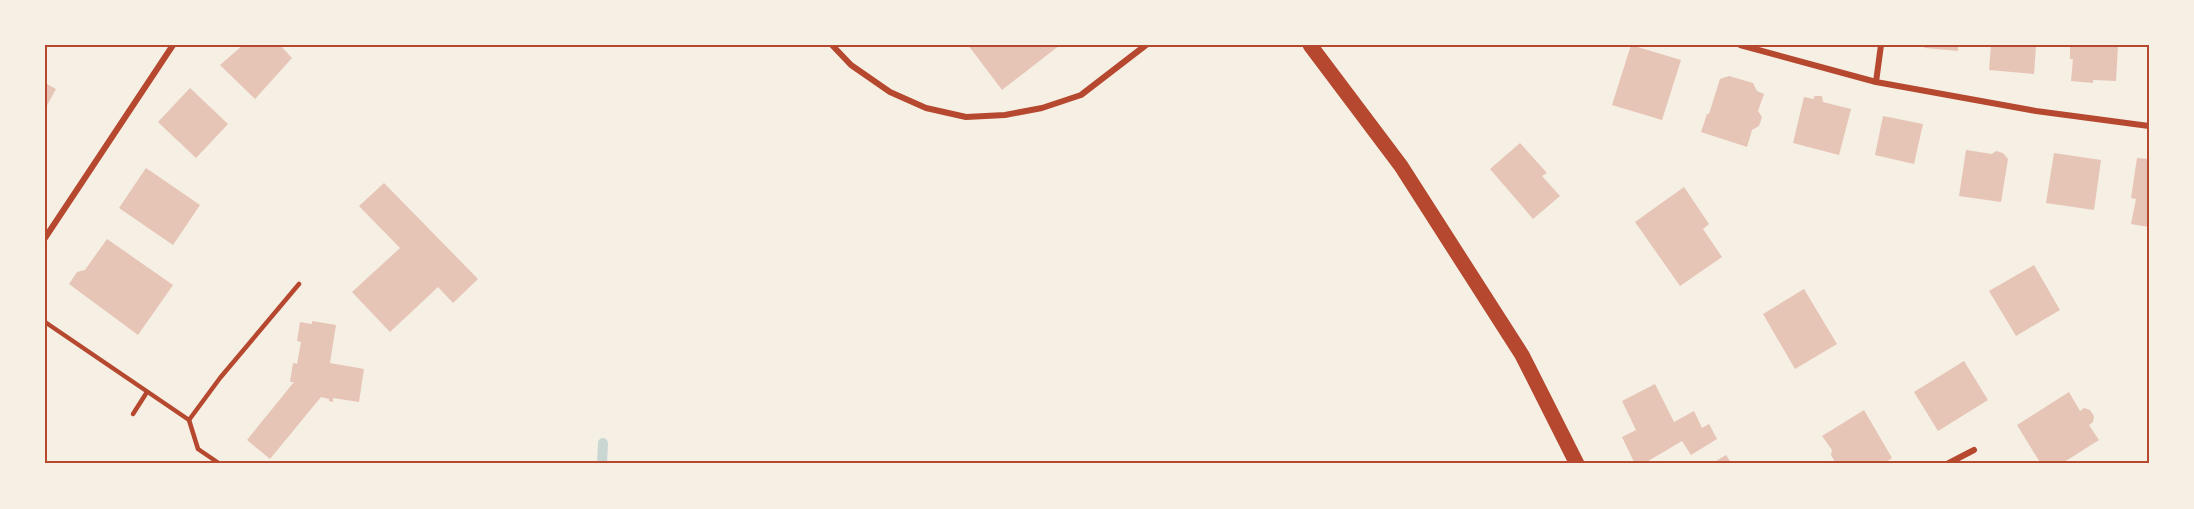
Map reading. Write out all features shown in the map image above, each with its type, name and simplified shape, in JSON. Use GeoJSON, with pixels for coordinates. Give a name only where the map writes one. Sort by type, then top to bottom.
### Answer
{"type":"FeatureCollection","features":[{"type":"Feature","properties":{"kind":"main road"},"geometry":{"type":"LineString","coordinates":[[1310,45],[1401,166],[1522,355],[1577,464]]}},
{"type":"Feature","properties":{"kind":"street"},"geometry":{"type":"LineString","coordinates":[[45,238],[173,45]]}},
{"type":"Feature","properties":{"kind":"street"},"geometry":{"type":"LineString","coordinates":[[832,45],[851,65],[890,92],[926,108],[966,117],[1005,115],[1042,108],[1081,95],[1146,45]]}},
{"type":"Feature","properties":{"kind":"street"},"geometry":{"type":"LineString","coordinates":[[1740,45],[1876,82],[2036,111],[2149,126]]}},
{"type":"Feature","properties":{"kind":"street"},"geometry":{"type":"LineString","coordinates":[[1876,82],[1881,45]]}},
{"type":"Feature","properties":{"kind":"street"},"geometry":{"type":"LineString","coordinates":[[1947,464],[1974,450]]}},
{"type":"Feature","properties":{"kind":"lane"},"geometry":{"type":"LineString","coordinates":[[189,420],[220,378],[299,284]]}},
{"type":"Feature","properties":{"kind":"lane"},"geometry":{"type":"LineString","coordinates":[[45,322],[189,420],[198,449],[220,464]]}},
{"type":"Feature","properties":{"kind":"lane"},"geometry":{"type":"LineString","coordinates":[[134,414],[147,392]]}},
{"type":"Feature","properties":{"kind":"building"},"geometry":{"type":"Polygon","coordinates":[[[243,45],[280,45],[292,58],[255,99],[220,65],[243,45]]]}},
{"type":"Feature","properties":{"kind":"building"},"geometry":{"type":"Polygon","coordinates":[[[968,45],[1060,45],[1002,90],[968,45]]]}},
{"type":"Feature","properties":{"kind":"building"},"geometry":{"type":"Polygon","coordinates":[[[1631,45],[1681,60],[1662,120],[1612,105],[1631,45]]]}},
{"type":"Feature","properties":{"kind":"building"},"geometry":{"type":"Polygon","coordinates":[[[1922,45],[1958,45],[1958,51],[1925,48],[1922,45]]]}},
{"type":"Feature","properties":{"kind":"building"},"geometry":{"type":"Polygon","coordinates":[[[1991,45],[2036,45],[2034,74],[1989,70],[1991,45]]]}},
{"type":"Feature","properties":{"kind":"building"},"geometry":{"type":"Polygon","coordinates":[[[2070,45],[2118,45],[2116,81],[2093,80],[2093,83],[2071,81],[2073,59],[2070,59],[2070,45]]]}},
{"type":"Feature","properties":{"kind":"building"},"geometry":{"type":"Polygon","coordinates":[[[1729,76],[1753,83],[1757,91],[1764,94],[1758,111],[1762,117],[1759,126],[1752,130],[1747,147],[1701,132],[1720,79],[1729,76]]]}},
{"type":"Feature","properties":{"kind":"building"},"geometry":{"type":"Polygon","coordinates":[[[45,83],[56,89],[45,109],[45,83]]]}},
{"type":"Feature","properties":{"kind":"building"},"geometry":{"type":"Polygon","coordinates":[[[190,88],[228,124],[196,158],[158,122],[190,88]]]}},
{"type":"Feature","properties":{"kind":"building"},"geometry":{"type":"Polygon","coordinates":[[[1814,96],[1822,96],[1823,102],[1851,109],[1839,155],[1793,143],[1804,97],[1814,99],[1814,96]]]}},
{"type":"Feature","properties":{"kind":"building"},"geometry":{"type":"Polygon","coordinates":[[[1883,116],[1923,124],[1914,164],[1875,155],[1883,116]]]}},
{"type":"Feature","properties":{"kind":"building"},"geometry":{"type":"Polygon","coordinates":[[[1520,143],[1547,173],[1542,176],[1560,196],[1533,219],[1490,169],[1520,143]]]}},
{"type":"Feature","properties":{"kind":"building"},"geometry":{"type":"Polygon","coordinates":[[[1966,150],[1992,154],[1996,151],[2003,153],[2008,159],[2001,202],[1959,196],[1966,150]]]}},
{"type":"Feature","properties":{"kind":"building"},"geometry":{"type":"Polygon","coordinates":[[[2054,153],[2101,160],[2094,210],[2046,203],[2054,153]]]}},
{"type":"Feature","properties":{"kind":"building"},"geometry":{"type":"Polygon","coordinates":[[[2137,158],[2149,159],[2149,227],[2131,224],[2136,199],[2131,198],[2137,158]]]}},
{"type":"Feature","properties":{"kind":"building"},"geometry":{"type":"Polygon","coordinates":[[[146,168],[200,205],[173,245],[119,208],[146,168]]]}},
{"type":"Feature","properties":{"kind":"building"},"geometry":{"type":"Polygon","coordinates":[[[384,183],[478,279],[453,303],[438,287],[390,332],[352,292],[400,248],[359,206],[384,183]]]}},
{"type":"Feature","properties":{"kind":"building"},"geometry":{"type":"Polygon","coordinates":[[[1684,187],[1709,224],[1703,229],[1722,257],[1680,286],[1635,222],[1684,187]]]}},
{"type":"Feature","properties":{"kind":"building"},"geometry":{"type":"Polygon","coordinates":[[[107,239],[173,285],[138,335],[69,284],[77,272],[85,270],[107,239]]]}},
{"type":"Feature","properties":{"kind":"building"},"geometry":{"type":"Polygon","coordinates":[[[2034,265],[2060,310],[2016,336],[1989,291],[2034,265]]]}},
{"type":"Feature","properties":{"kind":"building"},"geometry":{"type":"Polygon","coordinates":[[[1804,289],[1837,344],[1795,369],[1763,314],[1804,289]]]}},
{"type":"Feature","properties":{"kind":"building"},"geometry":{"type":"Polygon","coordinates":[[[312,321],[336,325],[330,363],[364,369],[359,402],[333,398],[333,402],[321,397],[270,459],[247,440],[294,382],[290,382],[293,363],[297,364],[301,342],[297,341],[300,322],[312,324],[312,321]]]}},
{"type":"Feature","properties":{"kind":"building"},"geometry":{"type":"Polygon","coordinates":[[[1964,361],[1988,400],[1938,431],[1914,392],[1964,361]]]}},
{"type":"Feature","properties":{"kind":"building"},"geometry":{"type":"Polygon","coordinates":[[[1655,384],[1674,422],[1694,411],[1702,428],[1709,424],[1717,439],[1691,455],[1682,441],[1643,464],[1635,464],[1622,437],[1636,430],[1622,401],[1655,384]]]}},
{"type":"Feature","properties":{"kind":"building"},"geometry":{"type":"Polygon","coordinates":[[[2069,392],[2080,411],[2084,408],[2090,410],[2094,416],[2093,422],[2089,425],[2099,440],[2061,464],[2041,464],[2017,425],[2069,392]]]}},
{"type":"Feature","properties":{"kind":"building"},"geometry":{"type":"Polygon","coordinates":[[[1864,410],[1892,458],[1883,464],[1839,464],[1835,462],[1831,455],[1832,450],[1822,436],[1864,410]]]}},
{"type":"Feature","properties":{"kind":"building"},"geometry":{"type":"Polygon","coordinates":[[[1726,455],[1732,464],[1711,464],[1726,455]]]}},
{"type":"Feature","properties":{"kind":"waterway"},"geometry":{"type":"LineString","coordinates":[[602,464],[603,443]]}}]}
